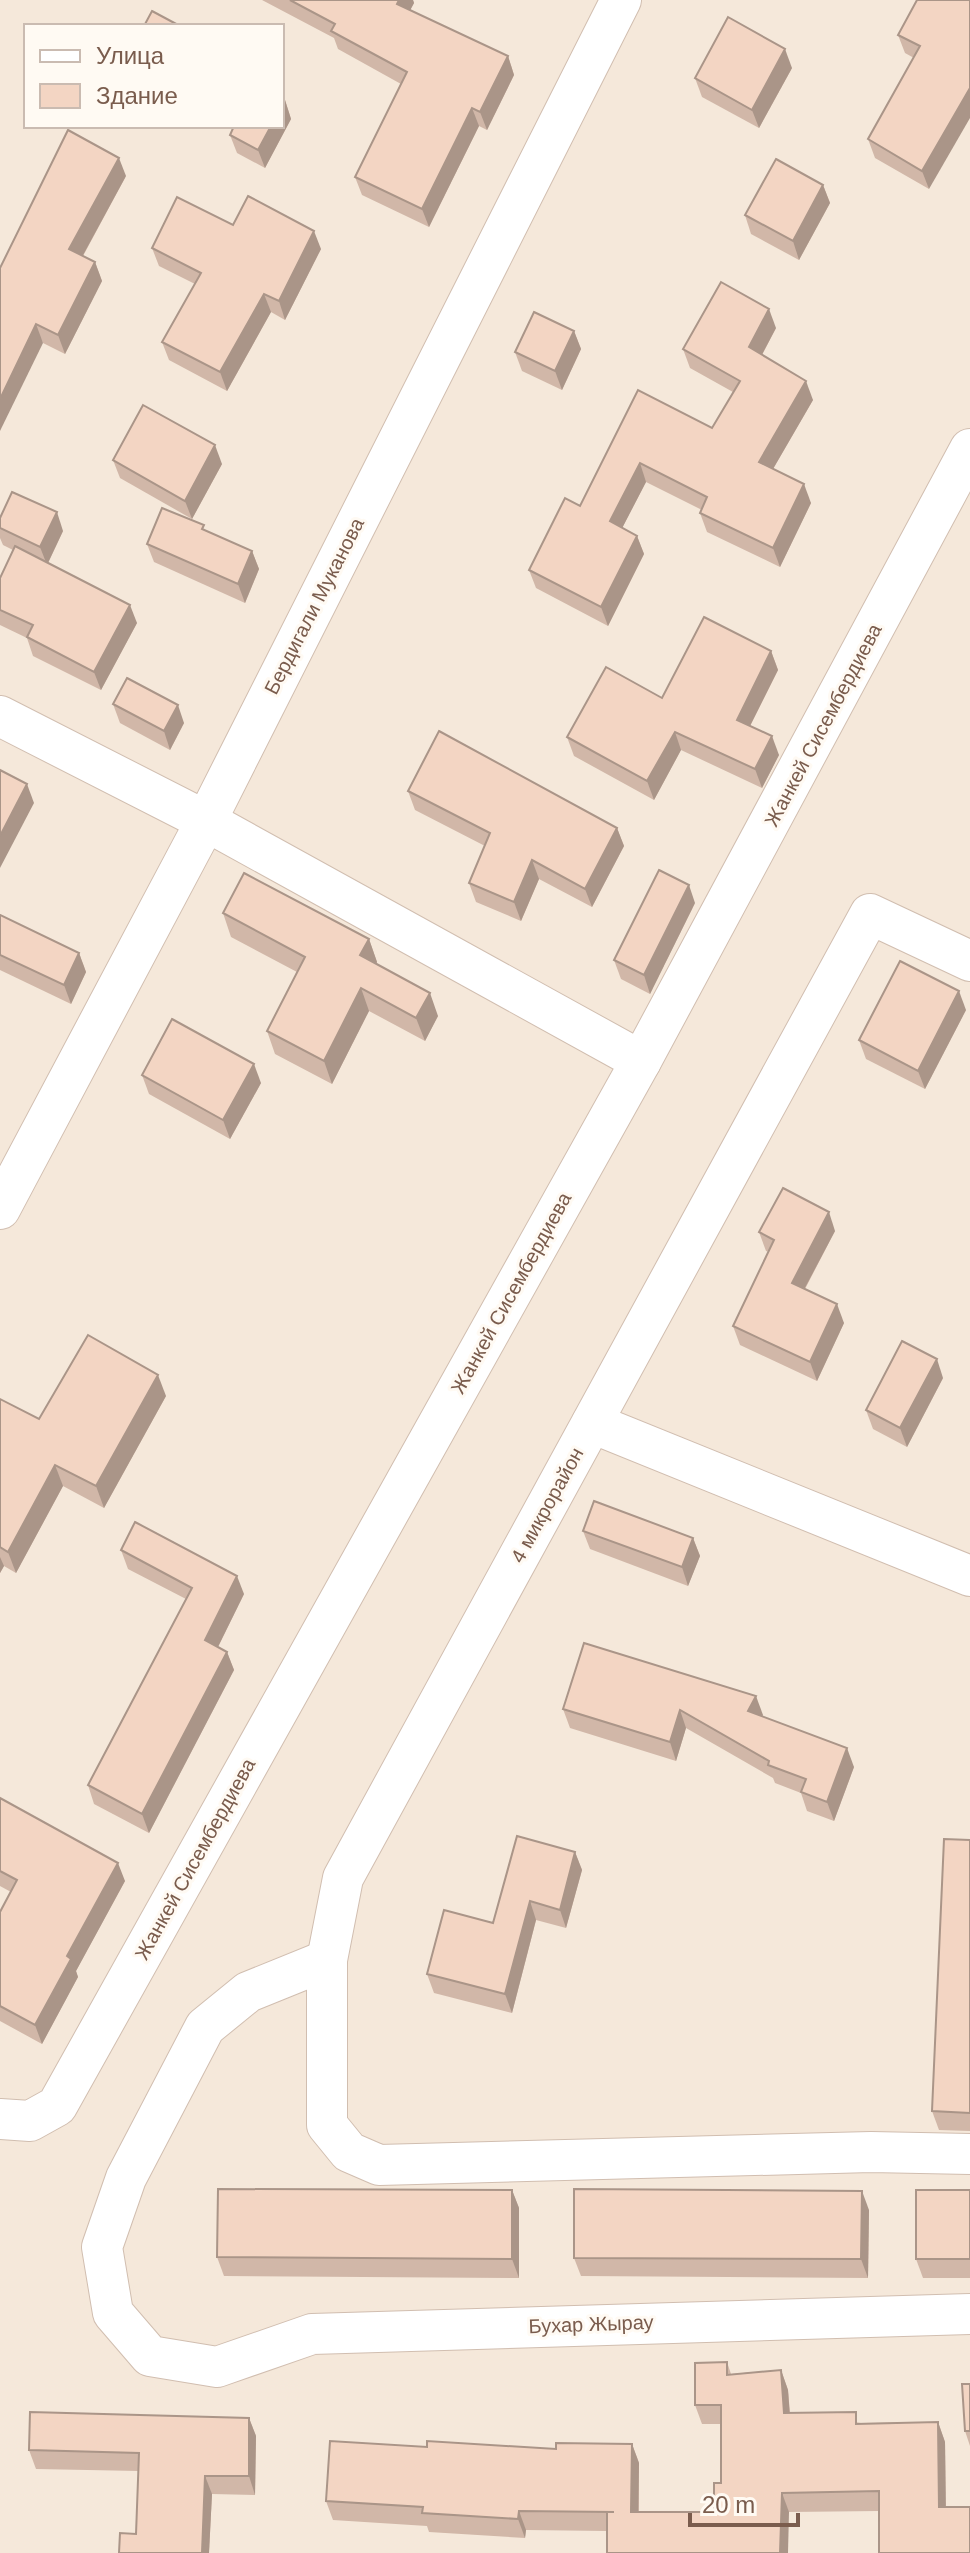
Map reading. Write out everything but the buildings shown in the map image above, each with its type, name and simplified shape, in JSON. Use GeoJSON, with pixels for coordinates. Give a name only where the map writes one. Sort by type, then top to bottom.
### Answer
{"type":"FeatureCollection","features":[{"type":"Feature","properties":{"kind":"street","name":"Бердигали Муканова"},"geometry":{"type":"LineString","coordinates":[[0,1209],[206,821],[621,0]]}},
{"type":"Feature","properties":{"kind":"street","name":"Жанкей Сисембердиева"},"geometry":{"type":"LineString","coordinates":[[15,2120],[57,2106],[641,1061],[970,449]]}},
{"type":"Feature","properties":{"kind":"street"},"geometry":{"type":"LineString","coordinates":[[0,716],[206,821],[641,1061]]}},
{"type":"Feature","properties":{"kind":"street","name":"4 микрорайон"},"geometry":{"type":"LineString","coordinates":[[970,961],[870,914],[343,1878],[327,1960],[327,2125],[349,2152],[379,2165],[871,2152],[970,2154]]}},
{"type":"Feature","properties":{"kind":"street"},"geometry":{"type":"LineString","coordinates":[[592,1423],[970,1576]]}},
{"type":"Feature","properties":{"kind":"street","name":"Бухар Жырау"},"geometry":{"type":"LineString","coordinates":[[327,1960],[248,1992],[205,2027],[126,2178],[102,2247],[113,2313],[150,2356],[217,2367],[312,2334],[970,2314]]}},
{"type":"Feature","properties":{"kind":"shaded area"},"geometry":{"type":"Polygon","coordinates":[[[0,0],[970,0],[970,2553],[0,2553],[0,0]]]}}]}
